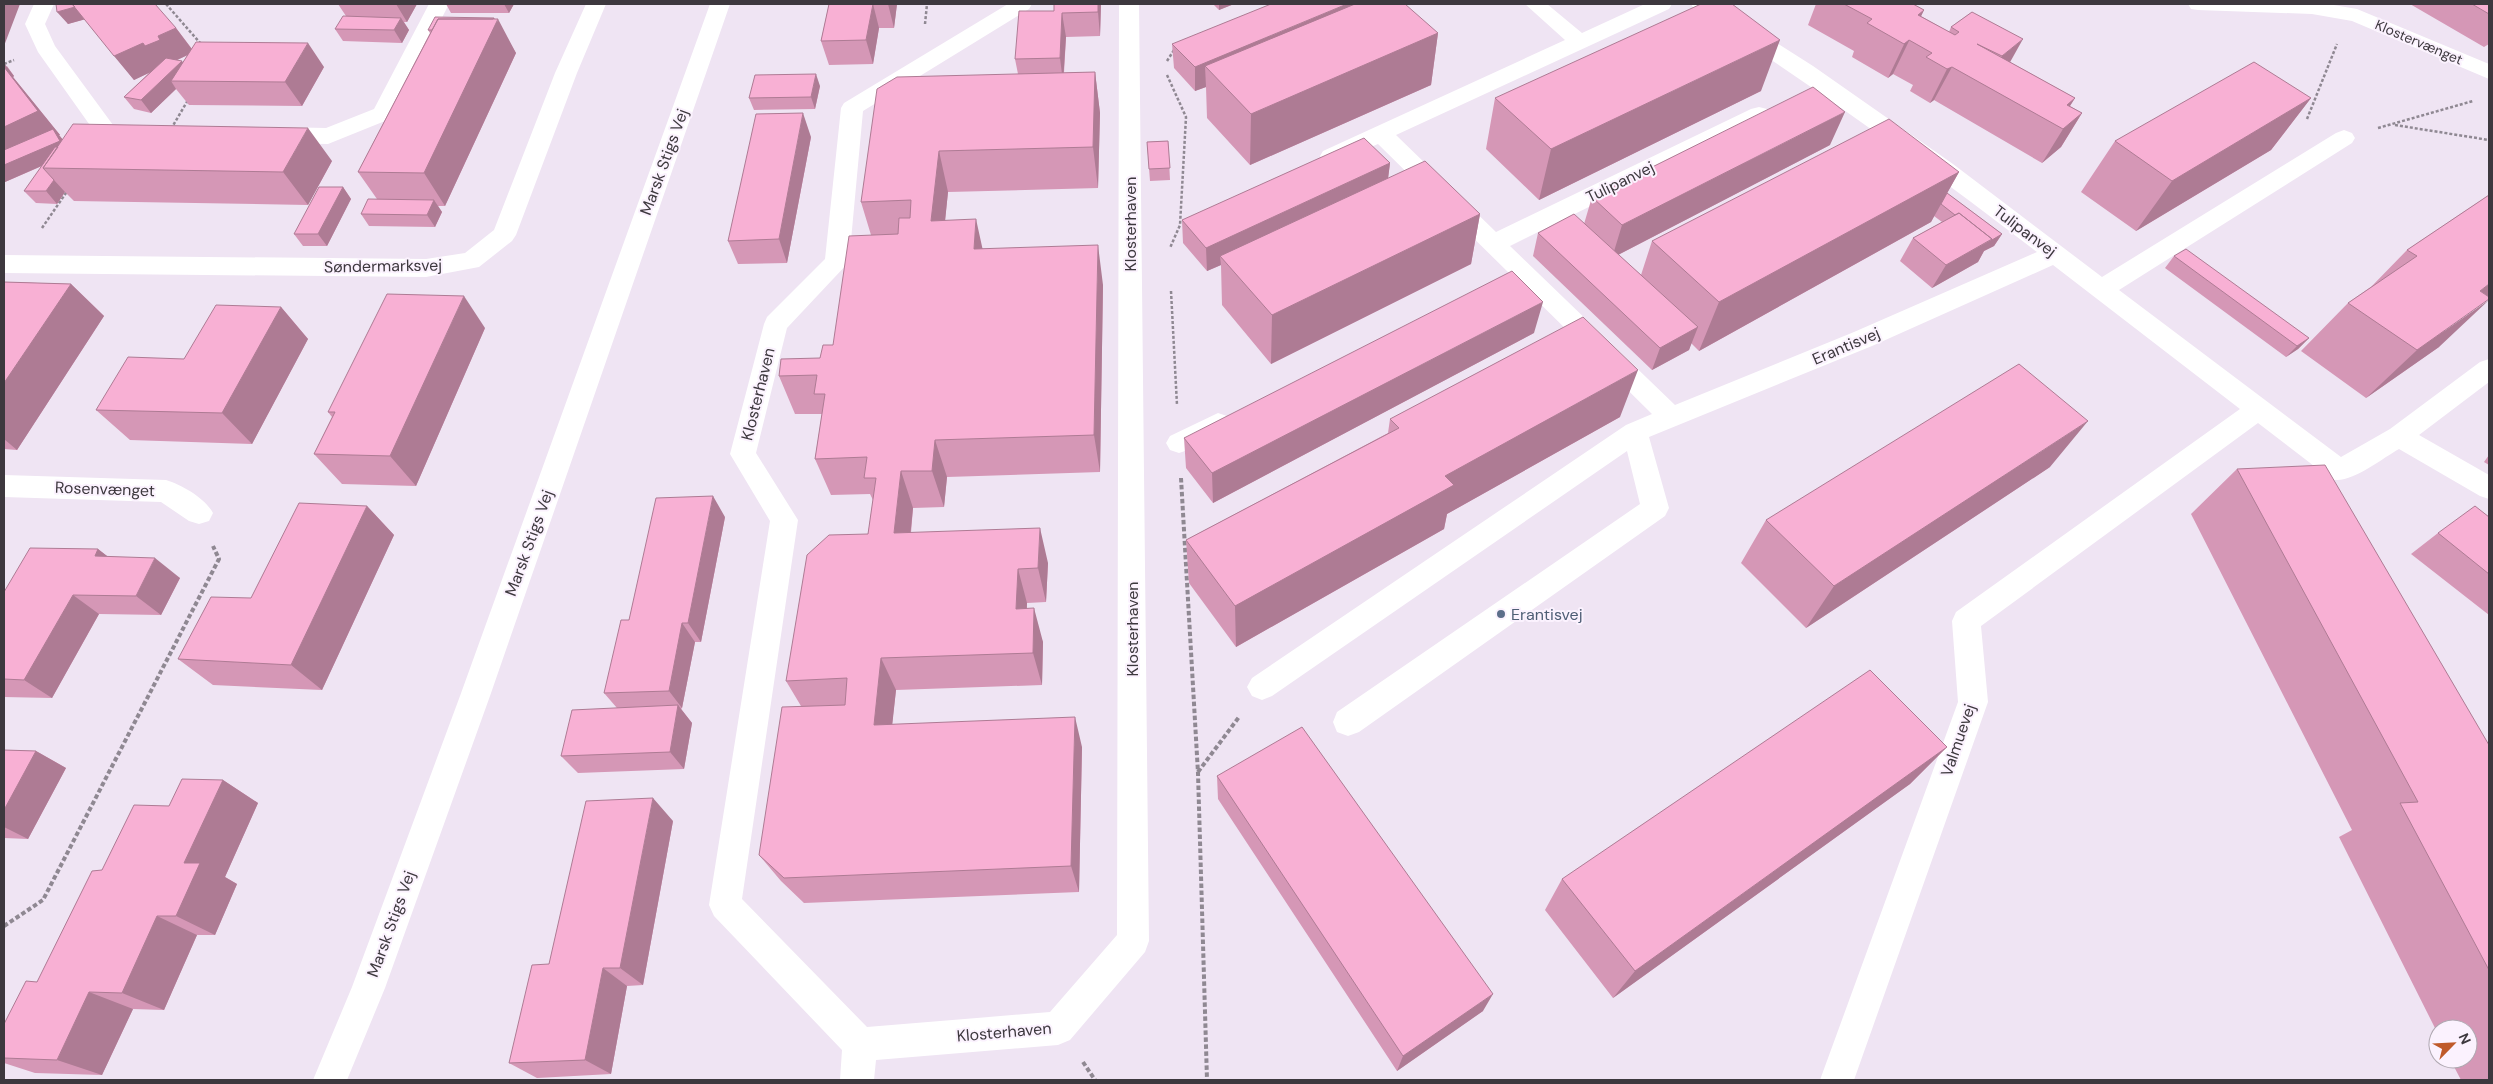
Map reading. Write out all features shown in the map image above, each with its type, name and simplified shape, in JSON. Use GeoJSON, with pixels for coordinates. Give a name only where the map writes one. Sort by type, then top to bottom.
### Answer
{"type":"FeatureCollection","features":[{"type":"Feature","properties":{"kind":"street"},"geometry":{"type":"LineString","coordinates":[[44,4],[35,24],[44,47],[107,133],[168,134]]}},
{"type":"Feature","properties":{"kind":"street"},"geometry":{"type":"LineString","coordinates":[[258,135],[328,136],[382,114],[439,4]]}},
{"type":"Feature","properties":{"kind":"street","name":"Søndermarksvej"},"geometry":{"type":"LineString","coordinates":[[10,264],[426,268],[471,261],[504,235],[566,73],[596,4]]}},
{"type":"Feature","properties":{"kind":"street","name":"Marsk Stigs Vej"},"geometry":{"type":"LineString","coordinates":[[330,1080],[368,988],[475,696],[720,4]]}},
{"type":"Feature","properties":{"kind":"street","name":"Klosterhaven"},"geometry":{"type":"LineString","coordinates":[[1022,4],[852,108],[837,262],[776,324],[742,454],[784,520],[725,905],[860,1044],[1058,1028],[1133,941],[1129,4]]}},
{"type":"Feature","properties":{"kind":"street"},"geometry":{"type":"LineString","coordinates":[[1534,4],[1580,42]]}},
{"type":"Feature","properties":{"kind":"street"},"geometry":{"type":"LineString","coordinates":[[1316,162],[1662,4]]}},
{"type":"Feature","properties":{"kind":"street","name":"Tulipanvej"},"geometry":{"type":"LineString","coordinates":[[1701,4],[1805,71],[1937,164],[2257,410],[2338,484],[2399,436]]}},
{"type":"Feature","properties":{"kind":"street","name":"Klostervænget"},"geometry":{"type":"LineString","coordinates":[[2198,4],[2312,8],[2357,16],[2489,72]]}},
{"type":"Feature","properties":{"kind":"street","name":"Tulipanvej"},"geometry":{"type":"LineString","coordinates":[[1493,244],[1774,107]]}},
{"type":"Feature","properties":{"kind":"street"},"geometry":{"type":"LineString","coordinates":[[1380,133],[1493,244],[1511,274],[1672,418]]}},
{"type":"Feature","properties":{"kind":"street"},"geometry":{"type":"LineString","coordinates":[[2102,289],[2344,138]]}},
{"type":"Feature","properties":{"kind":"street","name":"Erantisvej"},"geometry":{"type":"LineString","coordinates":[[1262,687],[1635,432],[1863,339],[2055,254]]}},
{"type":"Feature","properties":{"kind":"street"},"geometry":{"type":"LineString","coordinates":[[2489,369],[2399,436],[2489,488]]}},
{"type":"Feature","properties":{"kind":"street","name":"Valmuevej"},"geometry":{"type":"LineString","coordinates":[[1836,1080],[1973,702],[1966,621],[2257,410]]}},
{"type":"Feature","properties":{"kind":"street"},"geometry":{"type":"LineString","coordinates":[[1179,443],[1240,412]]}},
{"type":"Feature","properties":{"kind":"street"},"geometry":{"type":"LineString","coordinates":[[1348,722],[1655,508],[1635,432]]}},
{"type":"Feature","properties":{"kind":"street","name":"Rosenvænget"},"geometry":{"type":"LineString","coordinates":[[4,486],[166,491],[199,513]]}},
{"type":"Feature","properties":{"kind":"street"},"geometry":{"type":"LineString","coordinates":[[857,1080],[860,1044]]}},
{"type":"Feature","properties":{"kind":"path"},"geometry":{"type":"LineString","coordinates":[[166,4],[206,50]]}},
{"type":"Feature","properties":{"kind":"path"},"geometry":{"type":"LineString","coordinates":[[2286,173],[2339,38],[2341,13]]}},
{"type":"Feature","properties":{"kind":"path"},"geometry":{"type":"LineString","coordinates":[[1169,249],[1180,225],[1186,117],[1163,66],[1175,49]]}},
{"type":"Feature","properties":{"kind":"path"},"geometry":{"type":"LineString","coordinates":[[168,134],[193,92]]}},
{"type":"Feature","properties":{"kind":"path"},"geometry":{"type":"LineString","coordinates":[[2344,138],[2480,99]]}},
{"type":"Feature","properties":{"kind":"path"},"geometry":{"type":"LineString","coordinates":[[2392,124],[2489,140]]}},
{"type":"Feature","properties":{"kind":"path"},"geometry":{"type":"LineString","coordinates":[[10,264],[107,133]]}},
{"type":"Feature","properties":{"kind":"path"},"geometry":{"type":"LineString","coordinates":[[1171,288],[1198,773],[1207,1080]]}},
{"type":"Feature","properties":{"kind":"path"},"geometry":{"type":"LineString","coordinates":[[4,926],[42,900],[219,559],[199,513]]}},
{"type":"Feature","properties":{"kind":"path"},"geometry":{"type":"LineString","coordinates":[[1198,773],[1262,687]]}},
{"type":"Feature","properties":{"kind":"building"},"geometry":{"type":"Polygon","coordinates":[[[56,4],[72,4],[75,7],[57,12],[56,4]]]}},
{"type":"Feature","properties":{"kind":"building"},"geometry":{"type":"Polygon","coordinates":[[[72,4],[155,4],[176,28],[158,36],[160,40],[145,46],[143,43],[114,56],[72,4]]]}},
{"type":"Feature","properties":{"kind":"building"},"geometry":{"type":"Polygon","coordinates":[[[829,4],[873,4],[866,40],[821,41],[829,4]]]}},
{"type":"Feature","properties":{"kind":"building"},"geometry":{"type":"Polygon","coordinates":[[[1054,4],[1098,4],[1098,12],[1062,13],[1060,58],[1015,59],[1019,11],[1054,11],[1054,4]]]}},
{"type":"Feature","properties":{"kind":"building"},"geometry":{"type":"Polygon","coordinates":[[[1271,4],[1347,4],[1195,67],[1172,44],[1271,4]]]}},
{"type":"Feature","properties":{"kind":"building"},"geometry":{"type":"Polygon","coordinates":[[[1355,4],[1405,4],[1438,33],[1251,114],[1205,66],[1355,4]]]}},
{"type":"Feature","properties":{"kind":"building"},"geometry":{"type":"Polygon","coordinates":[[[1701,4],[1732,4],[1780,40],[1551,149],[1495,98],[1701,4]]]}},
{"type":"Feature","properties":{"kind":"building"},"geometry":{"type":"Polygon","coordinates":[[[1844,4],[1913,4],[1924,10],[1918,15],[1955,35],[1959,32],[1951,27],[1972,12],[2023,39],[2002,56],[1977,44],[2075,98],[2067,105],[2082,113],[2063,129],[1952,67],[1947,69],[1926,57],[1932,53],[1909,40],[1904,44],[1867,23],[1872,19],[1844,4]]]}},
{"type":"Feature","properties":{"kind":"building"},"geometry":{"type":"Polygon","coordinates":[[[2472,4],[2489,4],[2489,14],[2472,4]]]}},
{"type":"Feature","properties":{"kind":"building"},"geometry":{"type":"Polygon","coordinates":[[[343,16],[401,18],[394,30],[335,29],[343,16]]]}},
{"type":"Feature","properties":{"kind":"building"},"geometry":{"type":"Polygon","coordinates":[[[435,17],[494,18],[438,19],[432,30],[428,30],[435,17]]]}},
{"type":"Feature","properties":{"kind":"building"},"geometry":{"type":"Polygon","coordinates":[[[438,19],[498,19],[424,173],[358,172],[438,19]]]}},
{"type":"Feature","properties":{"kind":"building"},"geometry":{"type":"Polygon","coordinates":[[[196,42],[308,43],[285,82],[171,81],[196,42]]]}},
{"type":"Feature","properties":{"kind":"building"},"geometry":{"type":"Polygon","coordinates":[[[166,58],[182,61],[141,100],[124,97],[166,58]]]}},
{"type":"Feature","properties":{"kind":"building"},"geometry":{"type":"Polygon","coordinates":[[[2254,62],[2311,98],[2172,181],[2115,141],[2254,62]]]}},
{"type":"Feature","properties":{"kind":"building"},"geometry":{"type":"Polygon","coordinates":[[[4,67],[38,111],[4,127],[4,67]]]}},
{"type":"Feature","properties":{"kind":"building"},"geometry":{"type":"Polygon","coordinates":[[[1095,72],[1093,147],[939,151],[931,221],[976,219],[974,249],[1098,245],[1094,435],[935,440],[932,471],[901,471],[894,533],[1040,528],[1038,568],[1018,569],[1016,609],[1034,608],[1033,653],[881,658],[874,725],[1075,717],[1071,866],[784,878],[759,855],[782,707],[845,705],[847,678],[786,681],[807,555],[829,535],[868,534],[876,478],[864,478],[867,457],[815,459],[825,394],[814,394],[817,375],[779,376],[781,359],[820,358],[823,345],[833,345],[849,236],[898,234],[899,218],[910,218],[911,200],[861,202],[877,89],[897,77],[1095,72]]]}},
{"type":"Feature","properties":{"kind":"building"},"geometry":{"type":"Polygon","coordinates":[[[816,74],[811,97],[749,98],[755,75],[816,74]]]}},
{"type":"Feature","properties":{"kind":"building"},"geometry":{"type":"Polygon","coordinates":[[[1813,87],[1845,112],[1622,225],[1592,197],[1813,87]]]}},
{"type":"Feature","properties":{"kind":"building"},"geometry":{"type":"Polygon","coordinates":[[[803,113],[779,239],[728,241],[756,114],[803,113]]]}},
{"type":"Feature","properties":{"kind":"building"},"geometry":{"type":"Polygon","coordinates":[[[1889,119],[1959,172],[1719,302],[1652,241],[1889,119]]]}},
{"type":"Feature","properties":{"kind":"building"},"geometry":{"type":"Polygon","coordinates":[[[73,124],[308,128],[283,172],[43,168],[73,124]]]}},
{"type":"Feature","properties":{"kind":"building"},"geometry":{"type":"Polygon","coordinates":[[[53,129],[60,141],[4,165],[4,150],[53,129]]]}},
{"type":"Feature","properties":{"kind":"building"},"geometry":{"type":"Polygon","coordinates":[[[1364,138],[1390,163],[1206,248],[1182,220],[1364,138]]]}},
{"type":"Feature","properties":{"kind":"building"},"geometry":{"type":"Polygon","coordinates":[[[1168,141],[1170,168],[1149,169],[1147,142],[1168,141]]]}},
{"type":"Feature","properties":{"kind":"building"},"geometry":{"type":"Polygon","coordinates":[[[55,147],[58,147],[43,168],[54,180],[46,191],[24,191],[55,147]]]}},
{"type":"Feature","properties":{"kind":"building"},"geometry":{"type":"Polygon","coordinates":[[[1425,161],[1480,214],[1272,315],[1220,256],[1425,161]]]}},
{"type":"Feature","properties":{"kind":"building"},"geometry":{"type":"Polygon","coordinates":[[[319,187],[343,187],[318,234],[294,234],[319,187]]]}},
{"type":"Feature","properties":{"kind":"building"},"geometry":{"type":"Polygon","coordinates":[[[1947,193],[2002,234],[1992,240],[1959,213],[1955,215],[1941,204],[1947,193]]]}},
{"type":"Feature","properties":{"kind":"building"},"geometry":{"type":"Polygon","coordinates":[[[2489,195],[2489,284],[2480,291],[2489,299],[2417,350],[2348,303],[2417,256],[2407,250],[2489,195]]]}},
{"type":"Feature","properties":{"kind":"building"},"geometry":{"type":"Polygon","coordinates":[[[368,199],[434,200],[427,215],[361,214],[368,199]]]}},
{"type":"Feature","properties":{"kind":"building"},"geometry":{"type":"Polygon","coordinates":[[[1959,213],[1992,239],[1946,265],[1913,238],[1959,213]]]}},
{"type":"Feature","properties":{"kind":"building"},"geometry":{"type":"Polygon","coordinates":[[[1574,214],[1698,327],[1660,348],[1538,233],[1574,214]]]}},
{"type":"Feature","properties":{"kind":"building"},"geometry":{"type":"Polygon","coordinates":[[[2186,249],[2309,338],[2297,346],[2174,256],[2186,249]]]}},
{"type":"Feature","properties":{"kind":"building"},"geometry":{"type":"Polygon","coordinates":[[[1512,271],[1543,302],[1212,473],[1184,438],[1512,271]]]}},
{"type":"Feature","properties":{"kind":"building"},"geometry":{"type":"Polygon","coordinates":[[[4,282],[71,284],[4,383],[4,282]]]}},
{"type":"Feature","properties":{"kind":"building"},"geometry":{"type":"Polygon","coordinates":[[[387,294],[464,296],[390,456],[314,454],[335,412],[328,412],[387,294]]]}},
{"type":"Feature","properties":{"kind":"building"},"geometry":{"type":"Polygon","coordinates":[[[216,305],[281,307],[222,413],[96,410],[128,357],[184,359],[216,305]]]}},
{"type":"Feature","properties":{"kind":"building"},"geometry":{"type":"Polygon","coordinates":[[[1583,317],[1638,370],[1445,476],[1454,485],[1235,606],[1186,540],[1399,428],[1390,419],[1583,317]]]}},
{"type":"Feature","properties":{"kind":"building"},"geometry":{"type":"Polygon","coordinates":[[[2019,364],[2088,421],[1834,586],[1766,520],[2019,364]]]}},
{"type":"Feature","properties":{"kind":"building"},"geometry":{"type":"Polygon","coordinates":[[[2325,465],[2489,745],[2489,970],[2400,803],[2418,802],[2237,469],[2325,465]]]}},
{"type":"Feature","properties":{"kind":"building"},"geometry":{"type":"Polygon","coordinates":[[[713,496],[688,623],[682,623],[669,691],[604,693],[621,620],[629,620],[656,498],[713,496]]]}},
{"type":"Feature","properties":{"kind":"building"},"geometry":{"type":"Polygon","coordinates":[[[299,503],[367,506],[291,665],[178,659],[211,597],[251,598],[299,503]]]}},
{"type":"Feature","properties":{"kind":"building"},"geometry":{"type":"Polygon","coordinates":[[[2475,506],[2489,517],[2489,574],[2438,533],[2475,506]]]}},
{"type":"Feature","properties":{"kind":"building"},"geometry":{"type":"Polygon","coordinates":[[[30,548],[98,549],[95,556],[155,558],[136,596],[73,595],[24,680],[4,679],[4,592],[30,548]]]}},
{"type":"Feature","properties":{"kind":"building"},"geometry":{"type":"Polygon","coordinates":[[[1870,670],[1947,747],[1635,971],[1562,879],[1870,670]]]}},
{"type":"Feature","properties":{"kind":"building"},"geometry":{"type":"Polygon","coordinates":[[[678,705],[670,752],[561,756],[572,710],[678,705]]]}},
{"type":"Feature","properties":{"kind":"building"},"geometry":{"type":"Polygon","coordinates":[[[1302,727],[1493,994],[1403,1056],[1217,776],[1302,727]]]}},
{"type":"Feature","properties":{"kind":"building"},"geometry":{"type":"Polygon","coordinates":[[[4,750],[36,751],[4,810],[4,750]]]}},
{"type":"Feature","properties":{"kind":"building"},"geometry":{"type":"Polygon","coordinates":[[[182,779],[223,780],[184,863],[200,863],[176,916],[157,916],[122,993],[89,992],[57,1060],[4,1058],[4,1024],[26,981],[37,982],[92,871],[102,870],[134,805],[169,806],[182,779]]]}},
{"type":"Feature","properties":{"kind":"building"},"geometry":{"type":"Polygon","coordinates":[[[653,798],[620,968],[603,968],[585,1060],[509,1063],[532,965],[549,964],[586,801],[653,798]]]}},
{"type":"Feature","properties":{"kind":"place","name":"Erantisvej"},"geometry":{"type":"Point","coordinates":[1501,614]}}]}
